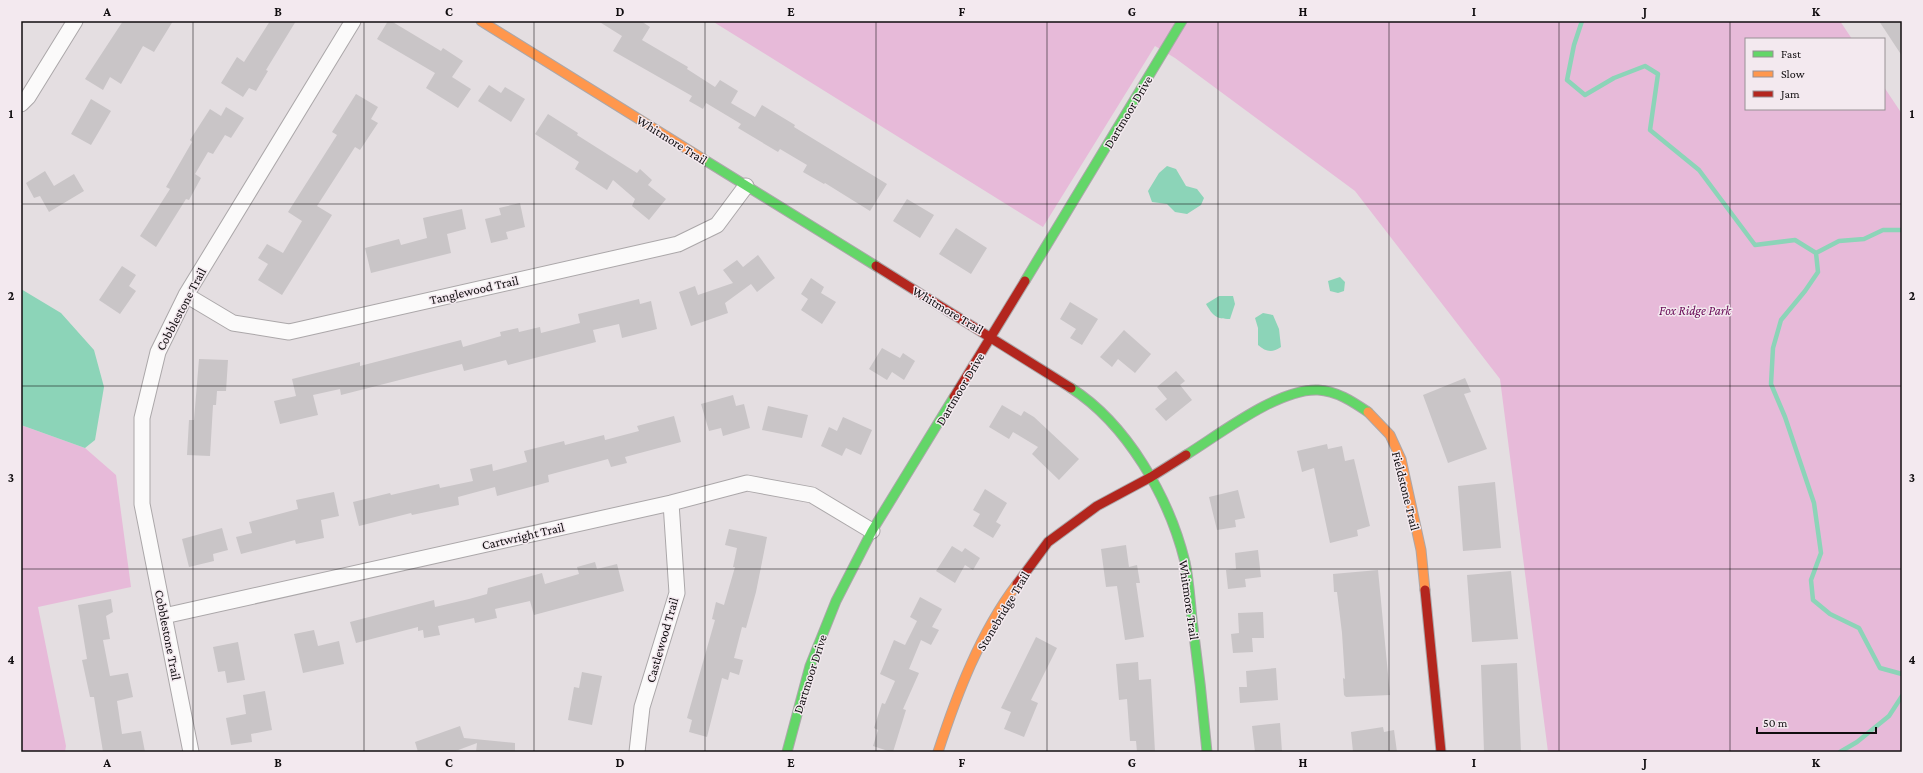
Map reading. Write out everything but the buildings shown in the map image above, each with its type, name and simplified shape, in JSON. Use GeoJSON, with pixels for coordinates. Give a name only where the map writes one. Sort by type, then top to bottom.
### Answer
{"type":"FeatureCollection","features":[{"type":"Feature","properties":{"kind":"street"},"geometry":{"type":"LineString","coordinates":[[21,104],[28,97],[75,21]]}},
{"type":"Feature","properties":{"kind":"street","name":"Cobblestone Trail"},"geometry":{"type":"LineString","coordinates":[[191,752],[142,504],[142,418],[158,352],[186,294],[354,21]]}},
{"type":"Feature","properties":{"kind":"street","name":"Whitmore Trail"},"geometry":{"type":"LineString","coordinates":[[481,21],[992,337],[1076,391],[1114,425],[1134,449],[1151,477],[1166,506],[1185,562],[1202,693],[1207,752]]}},
{"type":"Feature","properties":{"kind":"street","name":"Dartmoor Drive"},"geometry":{"type":"LineString","coordinates":[[787,752],[810,666],[836,601],[872,531],[992,337],[1182,21]]}},
{"type":"Feature","properties":{"kind":"street","name":"Tanglewood Trail"},"geometry":{"type":"LineString","coordinates":[[186,294],[233,323],[289,332],[678,244],[717,225],[746,186]]}},
{"type":"Feature","properties":{"kind":"street","name":"Fieldstone Trail"},"geometry":{"type":"LineString","coordinates":[[1151,477],[1265,406],[1296,392],[1319,390],[1348,398],[1370,413],[1390,435],[1401,459],[1421,550],[1441,752]]}},
{"type":"Feature","properties":{"kind":"street","name":"Stonebridge Trail"},"geometry":{"type":"LineString","coordinates":[[938,752],[957,695],[986,634],[1015,586],[1048,542],[1096,506],[1151,477]]}},
{"type":"Feature","properties":{"kind":"street","name":"Cartwright Trail"},"geometry":{"type":"LineString","coordinates":[[164,616],[671,503],[747,483],[812,495],[872,531]]}},
{"type":"Feature","properties":{"kind":"street","name":"Castlewood Trail"},"geometry":{"type":"LineString","coordinates":[[637,752],[642,707],[677,594],[671,503]]}},
{"type":"Feature","properties":{"kind":"green space","name":"Fox Ridge Park"},"geometry":{"type":"Polygon","coordinates":[[[712,21],[1840,21],[1851,38],[1745,38],[1745,110],[1885,110],[1885,88],[1902,114],[1902,752],[1548,752],[1500,379],[1355,191],[1175,58],[1155,46],[1043,227],[712,21]]]}},
{"type":"Feature","properties":{"kind":"green space"},"geometry":{"type":"Polygon","coordinates":[[[21,425],[85,448],[116,475],[131,587],[38,607],[66,746],[65,752],[21,752],[21,425]]]}},
{"type":"Feature","properties":{"kind":"shaded area"},"geometry":{"type":"Polygon","coordinates":[[[1167,166],[1176,169],[1186,186],[1197,189],[1204,198],[1201,205],[1187,214],[1175,212],[1167,204],[1152,202],[1148,191],[1159,173],[1167,166]]]}},
{"type":"Feature","properties":{"kind":"shaded area"},"geometry":{"type":"Polygon","coordinates":[[[1340,277],[1345,282],[1344,291],[1338,293],[1330,291],[1328,281],[1340,277]]]}},
{"type":"Feature","properties":{"kind":"shaded area"},"geometry":{"type":"Polygon","coordinates":[[[21,289],[61,313],[94,350],[104,387],[95,440],[85,448],[21,425],[21,289]]]}},
{"type":"Feature","properties":{"kind":"shaded area"},"geometry":{"type":"Polygon","coordinates":[[[1219,296],[1233,296],[1235,304],[1230,319],[1215,316],[1206,304],[1219,296]]]}},
{"type":"Feature","properties":{"kind":"shaded area"},"geometry":{"type":"Polygon","coordinates":[[[1263,313],[1273,315],[1279,329],[1281,347],[1272,351],[1266,350],[1258,345],[1258,328],[1255,318],[1263,313]]]}},
{"type":"Feature","properties":{"kind":"waterway"},"geometry":{"type":"LineString","coordinates":[[1582,21],[1574,45],[1567,80],[1585,95],[1614,78],[1645,66],[1658,74],[1650,130],[1699,170],[1755,245],[1795,240],[1816,253],[1818,272],[1805,291],[1781,320],[1773,348],[1771,384],[1785,417],[1814,503],[1821,553],[1811,580],[1813,600],[1830,614],[1859,628],[1880,668],[1902,674]]}},
{"type":"Feature","properties":{"kind":"waterway"},"geometry":{"type":"LineString","coordinates":[[1816,253],[1839,241],[1864,239],[1883,230],[1902,230]]}},
{"type":"Feature","properties":{"kind":"waterway"},"geometry":{"type":"LineString","coordinates":[[1840,752],[1857,742],[1889,716],[1902,696]]}},
{"type":"Feature","properties":{"kind":"traffic: fast"},"geometry":{"type":"LineString","coordinates":[[1025,281],[1182,21]]}},
{"type":"Feature","properties":{"kind":"traffic: fast"},"geometry":{"type":"LineString","coordinates":[[703,159],[876,266]]}},
{"type":"Feature","properties":{"kind":"traffic: fast"},"geometry":{"type":"LineString","coordinates":[[1071,388],[1091,403],[1110,421],[1143,464],[1157,488],[1178,537],[1188,576],[1207,752]]}},
{"type":"Feature","properties":{"kind":"traffic: fast"},"geometry":{"type":"LineString","coordinates":[[1186,455],[1268,404],[1286,396],[1303,391],[1318,390],[1332,392],[1351,401],[1368,412]]}},
{"type":"Feature","properties":{"kind":"traffic: fast"},"geometry":{"type":"LineString","coordinates":[[787,752],[810,666],[836,601],[872,531],[954,397]]}},
{"type":"Feature","properties":{"kind":"traffic: slow"},"geometry":{"type":"LineString","coordinates":[[481,21],[703,159]]}},
{"type":"Feature","properties":{"kind":"traffic: slow"},"geometry":{"type":"LineString","coordinates":[[1368,412],[1390,435],[1401,459],[1421,550],[1425,590]]}},
{"type":"Feature","properties":{"kind":"traffic: slow"},"geometry":{"type":"LineString","coordinates":[[938,752],[953,708],[981,643],[1004,603],[1017,584]]}},
{"type":"Feature","properties":{"kind":"traffic: jam"},"geometry":{"type":"LineString","coordinates":[[876,266],[1071,388]]}},
{"type":"Feature","properties":{"kind":"traffic: jam"},"geometry":{"type":"LineString","coordinates":[[954,397],[1025,281]]}},
{"type":"Feature","properties":{"kind":"traffic: jam"},"geometry":{"type":"LineString","coordinates":[[1017,584],[1048,542],[1097,506],[1151,477],[1186,455]]}},
{"type":"Feature","properties":{"kind":"traffic: jam"},"geometry":{"type":"LineString","coordinates":[[1425,590],[1441,752]]}}]}
